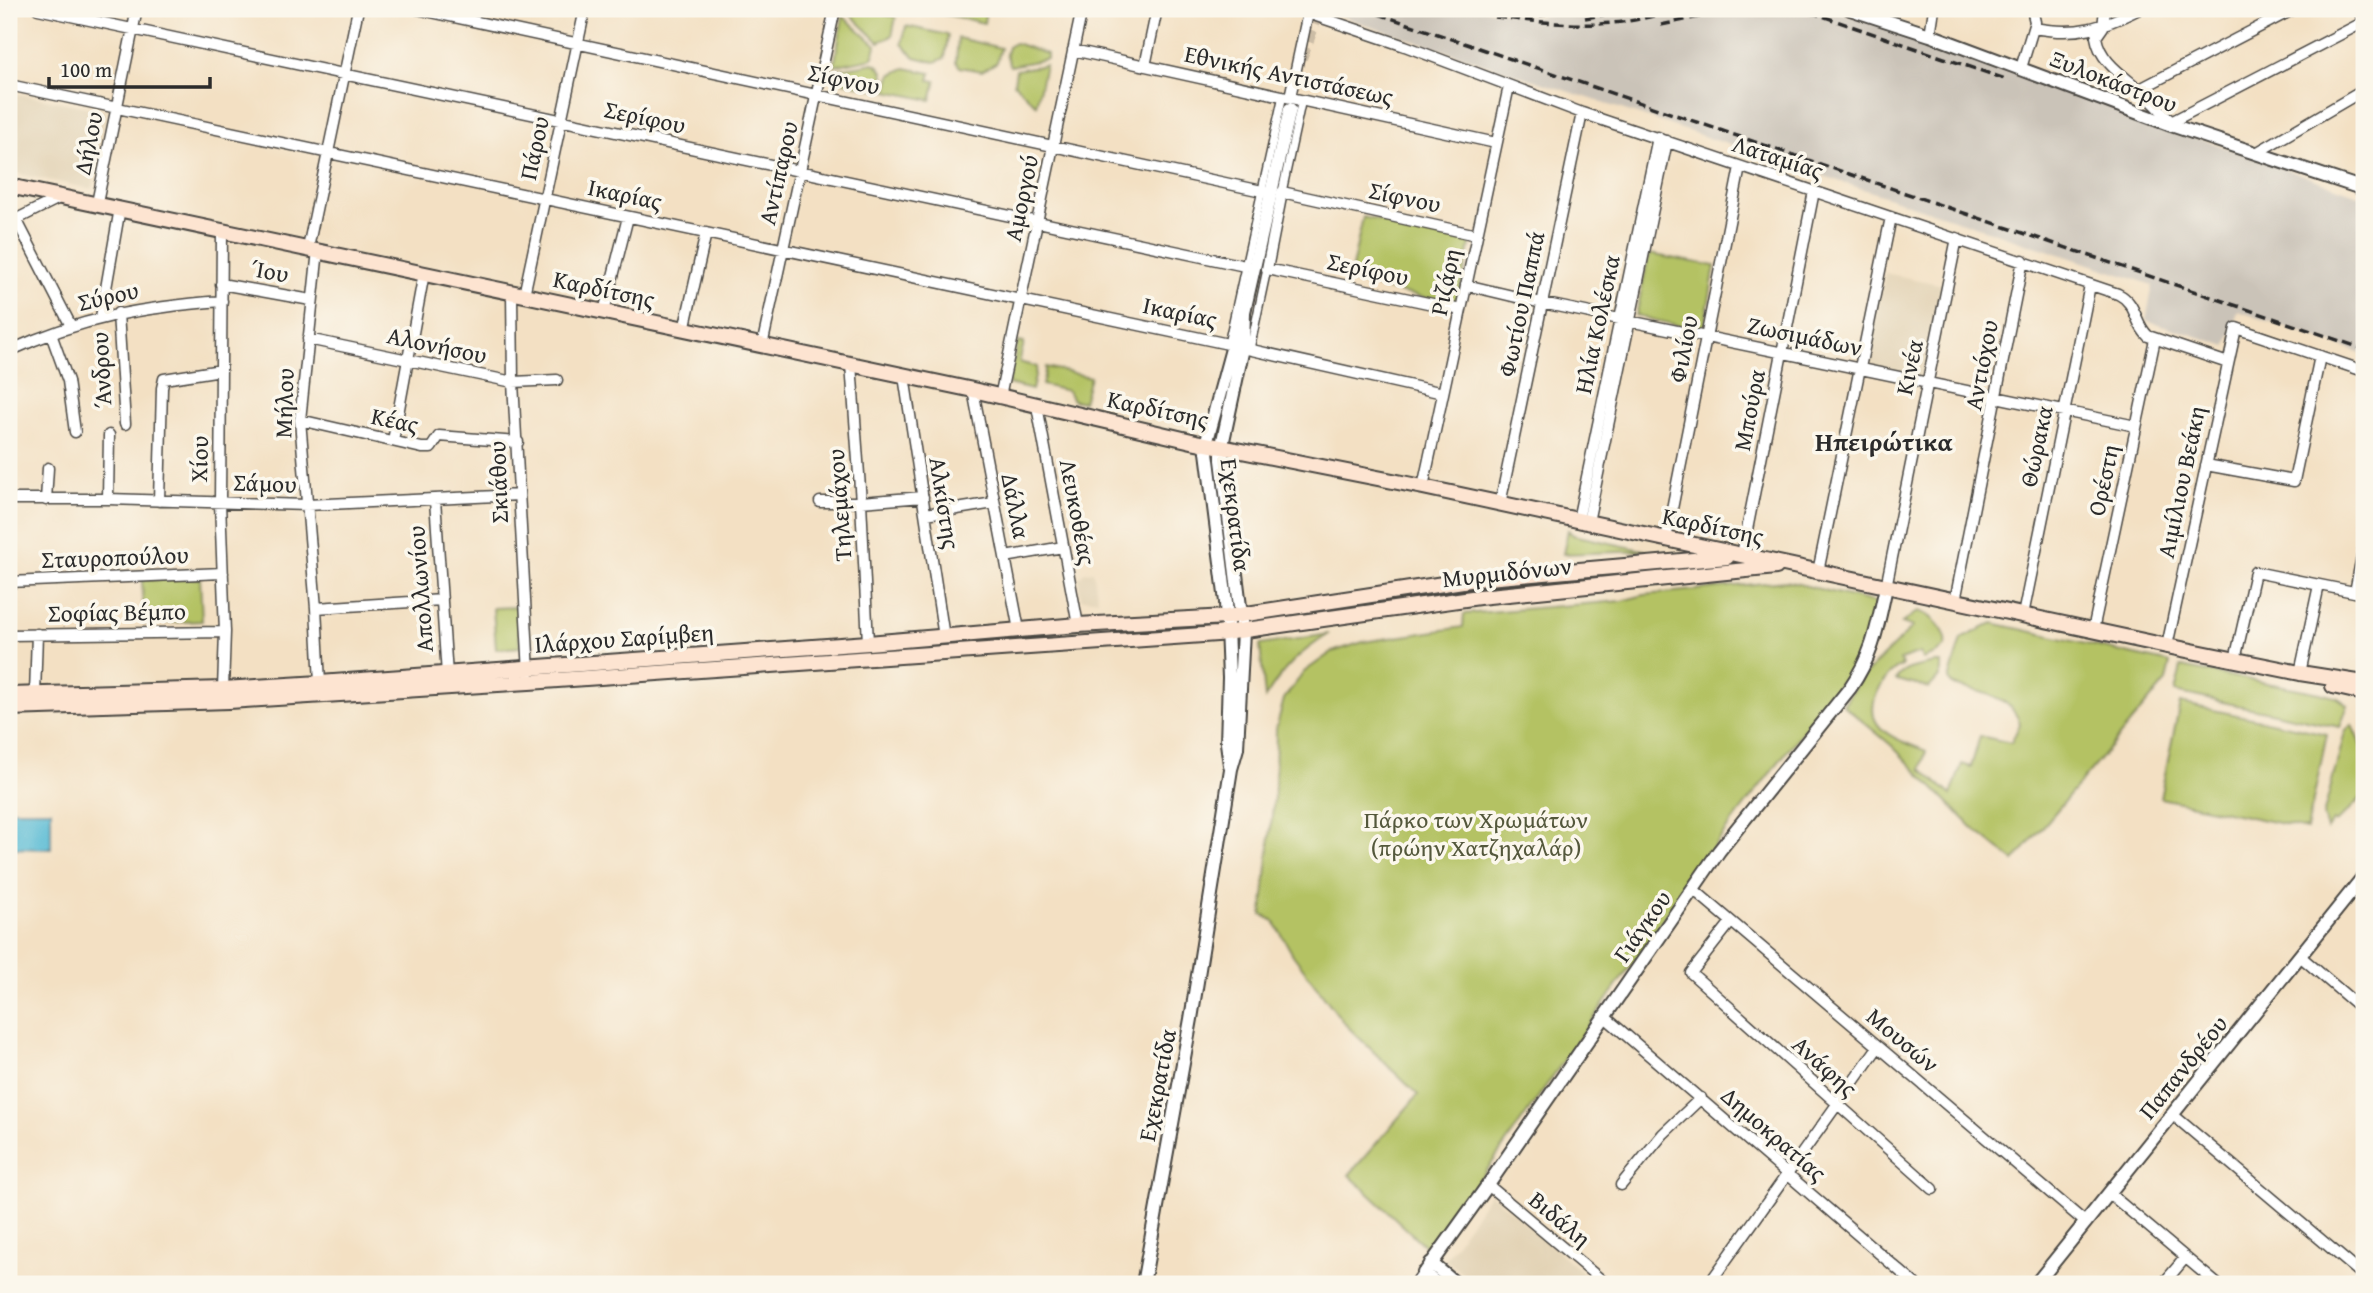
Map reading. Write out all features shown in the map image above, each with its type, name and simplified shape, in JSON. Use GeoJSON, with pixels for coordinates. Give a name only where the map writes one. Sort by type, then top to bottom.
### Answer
{"type":"FeatureCollection","features":[{"type":"Feature","properties":{"kind":"main road","name":"Καρδίτσης"},"geometry":{"type":"LineString","coordinates":[[9,186],[973,390],[1206,444],[1222,445],[1423,487],[2167,646],[2364,683]]}},
{"type":"Feature","properties":{"kind":"main road","name":"Μυρμιδόνων"},"geometry":{"type":"LineString","coordinates":[[1242,616],[1476,579],[1742,555]]}},
{"type":"Feature","properties":{"kind":"main road","name":"Μυρμιδόνων"},"geometry":{"type":"LineString","coordinates":[[1228,633],[1479,597],[1792,566]]}},
{"type":"Feature","properties":{"kind":"main road","name":"Ιλάρχου Σαρίμβεη"},"geometry":{"type":"LineString","coordinates":[[9,708],[229,701],[1078,625],[1242,616]]}},
{"type":"Feature","properties":{"kind":"main road","name":"Ιλάρχου Σαρίμβεη"},"geometry":{"type":"LineString","coordinates":[[9,695],[223,689],[447,675],[529,676],[1228,633]]}},
{"type":"Feature","properties":{"kind":"main road","name":"Καρδίτσης"},"geometry":{"type":"LineString","coordinates":[[2300,673],[2321,683],[2364,693]]}},
{"type":"Feature","properties":{"kind":"street","name":"Σερίφου"},"geometry":{"type":"LineString","coordinates":[[38,9],[1244,265]]}},
{"type":"Feature","properties":{"kind":"street","name":"Δήλου"},"geometry":{"type":"LineString","coordinates":[[97,203],[137,9]]}},
{"type":"Feature","properties":{"kind":"street","name":"Μήλου"},"geometry":{"type":"LineString","coordinates":[[320,683],[300,419],[309,339],[313,249],[328,153],[358,9]]}},
{"type":"Feature","properties":{"kind":"street","name":"Σίφνου"},"geometry":{"type":"LineString","coordinates":[[417,9],[1262,191]]}},
{"type":"Feature","properties":{"kind":"street","name":"Πάρου"},"geometry":{"type":"LineString","coordinates":[[518,294],[545,199],[585,9]]}},
{"type":"Feature","properties":{"kind":"street","name":"Αντίπαρου"},"geometry":{"type":"LineString","coordinates":[[762,346],[835,9]]}},
{"type":"Feature","properties":{"kind":"street","name":"Αμοργού"},"geometry":{"type":"LineString","coordinates":[[1000,397],[1082,9]]}},
{"type":"Feature","properties":{"kind":"street"},"geometry":{"type":"LineString","coordinates":[[1145,66],[1157,9]]}},
{"type":"Feature","properties":{"kind":"street","name":"Λαταμίας"},"geometry":{"type":"LineString","coordinates":[[1296,9],[1405,46],[1582,113],[2023,260],[2125,298],[2133,307],[2143,332],[2155,339]]}},
{"type":"Feature","properties":{"kind":"street"},"geometry":{"type":"LineString","coordinates":[[1529,9],[1541,9]]}},
{"type":"Feature","properties":{"kind":"street","name":"Ξυλοκάστρου"},"geometry":{"type":"LineString","coordinates":[[1853,9],[2364,190]]}},
{"type":"Feature","properties":{"kind":"street"},"geometry":{"type":"LineString","coordinates":[[1930,35],[1934,9]]}},
{"type":"Feature","properties":{"kind":"street"},"geometry":{"type":"LineString","coordinates":[[2021,68],[2034,28],[2032,9]]}},
{"type":"Feature","properties":{"kind":"street"},"geometry":{"type":"LineString","coordinates":[[2105,9],[2103,26],[2096,37],[2101,51],[2171,123],[2362,15]]}},
{"type":"Feature","properties":{"kind":"street"},"geometry":{"type":"LineString","coordinates":[[2034,28],[2059,31],[2103,26],[2139,9]]}},
{"type":"Feature","properties":{"kind":"street"},"geometry":{"type":"LineString","coordinates":[[2140,89],[2294,9]]}},
{"type":"Feature","properties":{"kind":"street"},"geometry":{"type":"LineString","coordinates":[[1238,346],[1244,265],[1308,13]]}},
{"type":"Feature","properties":{"kind":"street","name":"Εθνικής Αντιστάσεως"},"geometry":{"type":"LineString","coordinates":[[1073,50],[1288,100],[1302,99],[1496,143]]}},
{"type":"Feature","properties":{"kind":"street","name":"Ικαρίας"},"geometry":{"type":"LineString","coordinates":[[9,85],[1238,346],[1443,393]]}},
{"type":"Feature","properties":{"kind":"street","name":"Ριζάρη"},"geometry":{"type":"LineString","coordinates":[[1423,487],[1509,86]]}},
{"type":"Feature","properties":{"kind":"street"},"geometry":{"type":"LineString","coordinates":[[2256,153],[2364,90]]}},
{"type":"Feature","properties":{"kind":"street"},"geometry":{"type":"LineString","coordinates":[[1238,346],[1266,269],[1302,99]]}},
{"type":"Feature","properties":{"kind":"street","name":"Εχεκρατίδα"},"geometry":{"type":"LineString","coordinates":[[1143,1284],[1194,1006],[1231,769],[1237,748],[1243,631],[1222,445],[1244,312],[1288,100]]}},
{"type":"Feature","properties":{"kind":"street","name":"Φωτίου Παππά"},"geometry":{"type":"LineString","coordinates":[[1500,504],[1582,113]]}},
{"type":"Feature","properties":{"kind":"street","name":"Ηλία Κολέσκα"},"geometry":{"type":"LineString","coordinates":[[1583,521],[1662,139]]}},
{"type":"Feature","properties":{"kind":"street","name":"Φιλίου"},"geometry":{"type":"LineString","coordinates":[[1666,539],[1740,167]]}},
{"type":"Feature","properties":{"kind":"street","name":"Μπούρα"},"geometry":{"type":"LineString","coordinates":[[1742,555],[1814,191]]}},
{"type":"Feature","properties":{"kind":"street","name":"Σίφνου"},"geometry":{"type":"LineString","coordinates":[[1282,192],[1477,234]]}},
{"type":"Feature","properties":{"kind":"street"},"geometry":{"type":"LineString","coordinates":[[61,197],[12,221],[71,326]]}},
{"type":"Feature","properties":{"kind":"street"},"geometry":{"type":"LineString","coordinates":[[101,317],[120,208]]}},
{"type":"Feature","properties":{"kind":"street"},"geometry":{"type":"LineString","coordinates":[[604,312],[628,216]]}},
{"type":"Feature","properties":{"kind":"street"},"geometry":{"type":"LineString","coordinates":[[1818,572],[1891,217]]}},
{"type":"Feature","properties":{"kind":"street","name":"Χίου"},"geometry":{"type":"LineString","coordinates":[[222,230],[220,503],[225,632],[223,689]]}},
{"type":"Feature","properties":{"kind":"street"},"geometry":{"type":"LineString","coordinates":[[684,330],[706,233]]}},
{"type":"Feature","properties":{"kind":"street","name":"Κινέα"},"geometry":{"type":"LineString","coordinates":[[1886,587],[1957,239]]}},
{"type":"Feature","properties":{"kind":"street","name":"Αντιόχου"},"geometry":{"type":"LineString","coordinates":[[1955,601],[2023,260]]}},
{"type":"Feature","properties":{"kind":"street","name":"Σερίφου"},"geometry":{"type":"LineString","coordinates":[[1266,269],[1461,310]]}},
{"type":"Feature","properties":{"kind":"street"},"geometry":{"type":"LineString","coordinates":[[393,441],[424,273]]}},
{"type":"Feature","properties":{"kind":"street","name":"Ίου"},"geometry":{"type":"LineString","coordinates":[[221,284],[311,300]]}},
{"type":"Feature","properties":{"kind":"street","name":"Ζωσιμάδων"},"geometry":{"type":"LineString","coordinates":[[1466,285],[2136,426]]}},
{"type":"Feature","properties":{"kind":"street","name":"Θώρακα"},"geometry":{"type":"LineString","coordinates":[[2023,615],[2090,285]]}},
{"type":"Feature","properties":{"kind":"street","name":"Σκιάθου"},"geometry":{"type":"LineString","coordinates":[[518,294],[513,382],[529,676]]}},
{"type":"Feature","properties":{"kind":"street","name":"Σύρου"},"geometry":{"type":"LineString","coordinates":[[9,351],[101,317],[177,304],[222,300]]}},
{"type":"Feature","properties":{"kind":"street","name":"Άνδρου"},"geometry":{"type":"LineString","coordinates":[[118,313],[125,424]]}},
{"type":"Feature","properties":{"kind":"street","name":"Αιμίλιου Βεάκη"},"geometry":{"type":"LineString","coordinates":[[2167,646],[2236,328],[2320,356]]}},
{"type":"Feature","properties":{"kind":"street"},"geometry":{"type":"LineString","coordinates":[[51,334],[68,381],[75,432]]}},
{"type":"Feature","properties":{"kind":"street","name":"Αλονήσου"},"geometry":{"type":"LineString","coordinates":[[309,339],[513,382],[557,380]]}},
{"type":"Feature","properties":{"kind":"street"},"geometry":{"type":"LineString","coordinates":[[2155,339],[2228,363]]}},
{"type":"Feature","properties":{"kind":"street","name":"Ορέστη"},"geometry":{"type":"LineString","coordinates":[[2093,630],[2155,339]]}},
{"type":"Feature","properties":{"kind":"street","name":"Εχεκρατίδα"},"geometry":{"type":"LineString","coordinates":[[1231,769],[1227,743],[1227,617],[1206,444],[1238,346]]}},
{"type":"Feature","properties":{"kind":"street"},"geometry":{"type":"LineString","coordinates":[[2206,465],[2294,481],[2320,356],[2364,371]]}},
{"type":"Feature","properties":{"kind":"street","name":"Τηλεμάχου"},"geometry":{"type":"LineString","coordinates":[[851,364],[868,643]]}},
{"type":"Feature","properties":{"kind":"street"},"geometry":{"type":"LineString","coordinates":[[159,500],[164,379],[221,370]]}},
{"type":"Feature","properties":{"kind":"street","name":"Αλκίστης"},"geometry":{"type":"LineString","coordinates":[[904,376],[944,637]]}},
{"type":"Feature","properties":{"kind":"street","name":"Δάλλα"},"geometry":{"type":"LineString","coordinates":[[973,390],[1019,630]]}},
{"type":"Feature","properties":{"kind":"street","name":"Λευκοθέας"},"geometry":{"type":"LineString","coordinates":[[1037,406],[1078,625]]}},
{"type":"Feature","properties":{"kind":"street","name":"Κέας"},"geometry":{"type":"LineString","coordinates":[[300,419],[431,448],[439,436],[518,442]]}},
{"type":"Feature","properties":{"kind":"street","name":"Άνδρου"},"geometry":{"type":"LineString","coordinates":[[108,499],[109,435]]}},
{"type":"Feature","properties":{"kind":"street"},"geometry":{"type":"LineString","coordinates":[[46,500],[48,468]]}},
{"type":"Feature","properties":{"kind":"street","name":"Σάμου"},"geometry":{"type":"LineString","coordinates":[[9,499],[307,505],[519,495]]}},
{"type":"Feature","properties":{"kind":"street"},"geometry":{"type":"LineString","coordinates":[[820,502],[923,497]]}},
{"type":"Feature","properties":{"kind":"street","name":"Απολλωνίου"},"geometry":{"type":"LineString","coordinates":[[435,500],[447,675]]}},
{"type":"Feature","properties":{"kind":"street"},"geometry":{"type":"LineString","coordinates":[[926,514],[994,503]]}},
{"type":"Feature","properties":{"kind":"street"},"geometry":{"type":"LineString","coordinates":[[2235,660],[2255,572],[2359,593],[2364,546]]}},
{"type":"Feature","properties":{"kind":"street"},"geometry":{"type":"LineString","coordinates":[[1005,558],[1063,547]]}},
{"type":"Feature","properties":{"kind":"street","name":"Σταυροπούλου"},"geometry":{"type":"LineString","coordinates":[[9,582],[223,573]]}},
{"type":"Feature","properties":{"kind":"street"},"geometry":{"type":"LineString","coordinates":[[2300,673],[2319,585]]}},
{"type":"Feature","properties":{"kind":"street","name":"Γιάγκου"},"geometry":{"type":"LineString","coordinates":[[1424,1274],[1719,850],[1865,667],[1873,648],[1886,587]]}},
{"type":"Feature","properties":{"kind":"street"},"geometry":{"type":"LineString","coordinates":[[316,608],[442,600]]}},
{"type":"Feature","properties":{"kind":"street","name":"Σοφίας Βέμπο"},"geometry":{"type":"LineString","coordinates":[[9,635],[225,632]]}},
{"type":"Feature","properties":{"kind":"street"},"geometry":{"type":"LineString","coordinates":[[35,694],[37,635]]}},
{"type":"Feature","properties":{"kind":"street","name":"Παπανδρέου"},"geometry":{"type":"LineString","coordinates":[[2036,1284],[2364,876]]}},
{"type":"Feature","properties":{"kind":"street","name":"Μουσών"},"geometry":{"type":"LineString","coordinates":[[1693,889],[2086,1223]]}},
{"type":"Feature","properties":{"kind":"street","name":"Ανάφης"},"geometry":{"type":"LineString","coordinates":[[1731,922],[1691,974],[1933,1189]]}},
{"type":"Feature","properties":{"kind":"street"},"geometry":{"type":"LineString","coordinates":[[2300,956],[2364,1010]]}},
{"type":"Feature","properties":{"kind":"street","name":"Δημοκρατίας"},"geometry":{"type":"LineString","coordinates":[[1605,1017],[1915,1284]]}},
{"type":"Feature","properties":{"kind":"street"},"geometry":{"type":"LineString","coordinates":[[1709,1284],[1878,1047]]}},
{"type":"Feature","properties":{"kind":"street"},"geometry":{"type":"LineString","coordinates":[[1621,1185],[1662,1134],[1701,1098]]}},
{"type":"Feature","properties":{"kind":"street"},"geometry":{"type":"LineString","coordinates":[[2172,1114],[2364,1276]]}},
{"type":"Feature","properties":{"kind":"street","name":"Βιδάλη"},"geometry":{"type":"LineString","coordinates":[[1488,1185],[1606,1284]]}},
{"type":"Feature","properties":{"kind":"street"},"geometry":{"type":"LineString","coordinates":[[2110,1194],[2217,1284]]}},
{"type":"Feature","properties":{"kind":"street"},"geometry":{"type":"LineString","coordinates":[[2163,1284],[2185,1258]]}},
{"type":"Feature","properties":{"kind":"street"},"geometry":{"type":"LineString","coordinates":[[1424,1274],[1437,1284]]}},
{"type":"Feature","properties":{"kind":"street"},"geometry":{"type":"LineString","coordinates":[[1424,1274],[1457,1284]]}},
{"type":"Feature","properties":{"kind":"shaded area"},"geometry":{"type":"Polygon","coordinates":[[[1319,9],[1486,9],[1537,16],[1590,9],[1820,9],[1869,20],[2364,197],[2364,354],[2238,311],[2227,346],[2146,320],[2153,285],[1319,9]]]}},
{"type":"Feature","properties":{"kind":"shaded area"},"geometry":{"type":"Polygon","coordinates":[[[9,92],[107,111],[92,189],[9,172],[9,92]]]}},
{"type":"Feature","properties":{"kind":"shaded area"},"geometry":{"type":"Polygon","coordinates":[[[1885,273],[1943,285],[1924,378],[1866,366],[1885,273]]]}},
{"type":"Feature","properties":{"kind":"shaded area"},"geometry":{"type":"Polygon","coordinates":[[[1093,571],[1098,599],[1081,599],[1078,577],[1083,576],[1082,573],[1093,571]]]}},
{"type":"Feature","properties":{"kind":"shaded area"},"geometry":{"type":"Polygon","coordinates":[[[1490,1193],[1596,1284],[1474,1284],[1445,1259],[1490,1193]]]}},
{"type":"Feature","properties":{"kind":"green space"},"geometry":{"type":"Polygon","coordinates":[[[845,9],[860,9],[896,17],[892,36],[879,42],[845,9]]]}},
{"type":"Feature","properties":{"kind":"green space"},"geometry":{"type":"Polygon","coordinates":[[[921,9],[986,9],[984,23],[921,9]]]}},
{"type":"Feature","properties":{"kind":"green space"},"geometry":{"type":"Polygon","coordinates":[[[843,16],[876,45],[873,58],[834,66],[843,16]]]}},
{"type":"Feature","properties":{"kind":"green space"},"geometry":{"type":"Polygon","coordinates":[[[906,26],[948,35],[945,58],[935,62],[915,57],[902,44],[906,26]]]}},
{"type":"Feature","properties":{"kind":"green space"},"geometry":{"type":"Polygon","coordinates":[[[958,38],[1001,48],[997,62],[982,71],[960,67],[956,62],[958,38]]]}},
{"type":"Feature","properties":{"kind":"green space"},"geometry":{"type":"Polygon","coordinates":[[[1015,43],[1047,54],[1047,59],[1010,66],[1006,54],[1008,47],[1015,43]]]}},
{"type":"Feature","properties":{"kind":"green space"},"geometry":{"type":"Polygon","coordinates":[[[874,63],[881,68],[884,75],[883,91],[832,79],[834,70],[874,63]]]}},
{"type":"Feature","properties":{"kind":"green space"},"geometry":{"type":"Polygon","coordinates":[[[1045,65],[1036,105],[1014,83],[1016,70],[1045,65]]]}},
{"type":"Feature","properties":{"kind":"green space"},"geometry":{"type":"Polygon","coordinates":[[[905,68],[931,73],[929,80],[936,81],[931,100],[887,91],[891,75],[905,68]]]}},
{"type":"Feature","properties":{"kind":"green space"},"geometry":{"type":"Polygon","coordinates":[[[1363,217],[1471,241],[1457,305],[1349,281],[1363,217]]]}},
{"type":"Feature","properties":{"kind":"green space"},"geometry":{"type":"Polygon","coordinates":[[[1649,254],[1715,266],[1704,331],[1636,316],[1649,254]]]}},
{"type":"Feature","properties":{"kind":"green space"},"geometry":{"type":"Polygon","coordinates":[[[1018,342],[1024,343],[1019,362],[1037,367],[1032,390],[1008,384],[1018,342]]]}},
{"type":"Feature","properties":{"kind":"green space"},"geometry":{"type":"Polygon","coordinates":[[[1046,367],[1090,377],[1083,402],[1073,400],[1068,391],[1042,385],[1046,367]]]}},
{"type":"Feature","properties":{"kind":"green space"},"geometry":{"type":"Polygon","coordinates":[[[1568,530],[1573,535],[1647,551],[1563,554],[1568,530]]]}},
{"type":"Feature","properties":{"kind":"green space"},"geometry":{"type":"Polygon","coordinates":[[[200,578],[202,621],[144,624],[142,580],[200,578]]]}},
{"type":"Feature","properties":{"kind":"green space","name":"Πάρκο των Χρωμάτων (πρώην Χατζηχαλάρ)"},"geometry":{"type":"Polygon","coordinates":[[[1786,581],[1878,603],[1873,635],[1863,653],[1726,830],[1430,1251],[1349,1175],[1418,1095],[1344,1023],[1293,955],[1274,921],[1262,915],[1275,787],[1276,729],[1284,699],[1304,672],[1332,652],[1363,642],[1463,627],[1464,614],[1621,601],[1644,595],[1786,581]]]}},
{"type":"Feature","properties":{"kind":"green space"},"geometry":{"type":"Polygon","coordinates":[[[517,607],[520,647],[496,649],[493,608],[517,607]]]}},
{"type":"Feature","properties":{"kind":"green space"},"geometry":{"type":"Polygon","coordinates":[[[1918,611],[1938,624],[1945,635],[1946,646],[1938,653],[1922,659],[1920,653],[1900,660],[1902,666],[1891,673],[1879,689],[1873,714],[1884,731],[1926,751],[1921,769],[1951,795],[1962,764],[1971,767],[1980,736],[2011,743],[2020,724],[2010,706],[2002,701],[1953,685],[1949,680],[1961,639],[1993,623],[2170,663],[2166,681],[2014,861],[1972,827],[1891,745],[1843,705],[1860,679],[1913,627],[1902,623],[1918,611]]]}},
{"type":"Feature","properties":{"kind":"green space"},"geometry":{"type":"Polygon","coordinates":[[[1329,634],[1293,661],[1265,698],[1260,645],[1329,634]]]}},
{"type":"Feature","properties":{"kind":"green space"},"geometry":{"type":"Polygon","coordinates":[[[1941,663],[1941,672],[1929,688],[1896,680],[1903,672],[1941,663]]]}},
{"type":"Feature","properties":{"kind":"green space"},"geometry":{"type":"Polygon","coordinates":[[[2181,667],[2320,693],[2338,698],[2348,705],[2340,727],[2175,692],[2181,667]]]}},
{"type":"Feature","properties":{"kind":"green space"},"geometry":{"type":"Polygon","coordinates":[[[2180,703],[2327,734],[2307,829],[2160,798],[2180,703]]]}},
{"type":"Feature","properties":{"kind":"green space"},"geometry":{"type":"Polygon","coordinates":[[[2352,725],[2364,753],[2364,795],[2327,829],[2323,816],[2345,732],[2352,725]]]}},
{"type":"Feature","properties":{"kind":"water"},"geometry":{"type":"Polygon","coordinates":[[[9,810],[51,810],[51,849],[9,848],[9,810]]]}},
{"type":"Feature","properties":{"kind":"tunnel"},"geometry":{"type":"LineString","coordinates":[[1301,58],[1320,9]]}},
{"type":"Feature","properties":{"kind":"railway"},"geometry":{"type":"LineString","coordinates":[[1364,9],[2364,349]]}},
{"type":"Feature","properties":{"kind":"railway"},"geometry":{"type":"LineString","coordinates":[[1585,18],[1637,9]]}},
{"type":"Feature","properties":{"kind":"railway"},"geometry":{"type":"LineString","coordinates":[[1495,17],[1586,24],[1629,21],[1676,9]]}},
{"type":"Feature","properties":{"kind":"railway"},"geometry":{"type":"LineString","coordinates":[[1661,25],[1744,11],[1774,9],[1816,14],[2008,80]]}},
{"type":"Feature","properties":{"kind":"district","name":"Ηπειρώτικα"},"geometry":{"type":"Point","coordinates":[1884,441]}}]}
